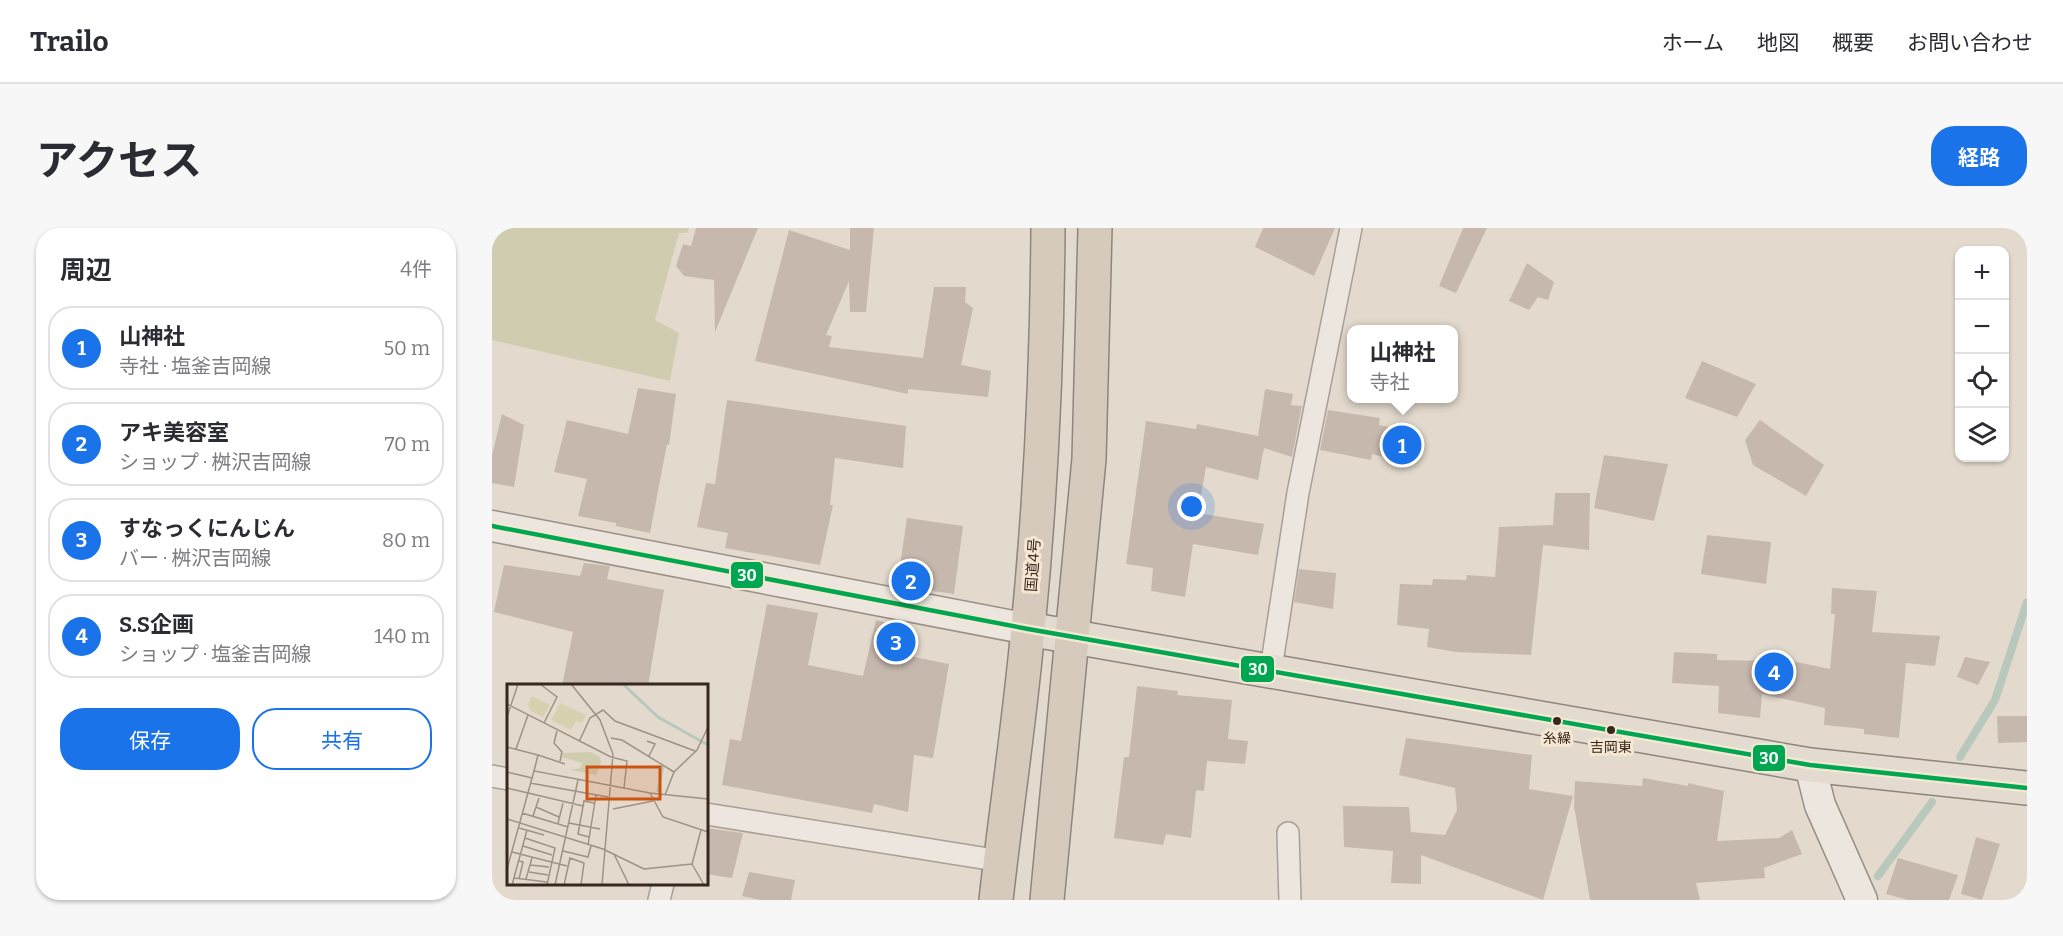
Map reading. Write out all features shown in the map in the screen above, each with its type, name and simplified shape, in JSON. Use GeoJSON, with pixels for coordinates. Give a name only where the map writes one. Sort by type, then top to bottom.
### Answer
{"type":"FeatureCollection","features":[{"type":"Feature","properties":{"kind":"highway","name":"国道4号"},"geometry":{"type":"LineString","coordinates":[[996,900],[1028,629],[1047,336],[1048,228]]}},
{"type":"Feature","properties":{"kind":"highway"},"geometry":{"type":"LineString","coordinates":[[1047,900],[1074,636],[1089,459],[1095,228]]}},
{"type":"Feature","properties":{"kind":"main road"},"geometry":{"type":"LineString","coordinates":[[492,526],[1028,629],[1271,669],[1810,765],[2027,788]]}},
{"type":"Feature","properties":{"kind":"main road"},"geometry":{"type":"LineString","coordinates":[[1810,765],[1820,805],[1862,900]]}},
{"type":"Feature","properties":{"kind":"street"},"geometry":{"type":"LineString","coordinates":[[1271,669],[1298,494],[1351,228]]}},
{"type":"Feature","properties":{"kind":"street"},"geometry":{"type":"LineString","coordinates":[[492,776],[507,779]]}},
{"type":"Feature","properties":{"kind":"street"},"geometry":{"type":"LineString","coordinates":[[708,814],[1000,861]]}},
{"type":"Feature","properties":{"kind":"street"},"geometry":{"type":"LineString","coordinates":[[1288,833],[1290,900]]}},
{"type":"Feature","properties":{"kind":"street"},"geometry":{"type":"LineString","coordinates":[[659,900],[663,885]]}},
{"type":"Feature","properties":{"kind":"shaded area"},"geometry":{"type":"Polygon","coordinates":[[[492,228],[689,228],[687,233],[679,233],[655,320],[679,333],[670,381],[492,340],[492,228]]]}},
{"type":"Feature","properties":{"kind":"building"},"geometry":{"type":"Polygon","coordinates":[[[696,228],[758,228],[715,332],[714,280],[684,276],[676,266],[683,244],[691,246],[696,228]]]}},
{"type":"Feature","properties":{"kind":"building"},"geometry":{"type":"Polygon","coordinates":[[[850,228],[874,228],[866,312],[850,312],[849,281],[826,335],[832,336],[829,347],[923,358],[934,287],[966,287],[965,302],[973,308],[961,365],[991,371],[988,397],[908,389],[908,394],[755,361],[789,230],[850,250],[850,228]]]}},
{"type":"Feature","properties":{"kind":"building"},"geometry":{"type":"Polygon","coordinates":[[[1263,228],[1335,228],[1314,276],[1255,247],[1263,228]]]}},
{"type":"Feature","properties":{"kind":"building"},"geometry":{"type":"Polygon","coordinates":[[[1463,228],[1487,228],[1456,293],[1439,286],[1463,228]]]}},
{"type":"Feature","properties":{"kind":"building"},"geometry":{"type":"Polygon","coordinates":[[[1527,263],[1554,282],[1548,300],[1538,297],[1529,310],[1509,301],[1527,263]]]}},
{"type":"Feature","properties":{"kind":"building"},"geometry":{"type":"Polygon","coordinates":[[[1702,361],[1756,384],[1737,417],[1685,398],[1702,361]]]}},
{"type":"Feature","properties":{"kind":"building"},"geometry":{"type":"Polygon","coordinates":[[[638,388],[676,394],[669,445],[667,444],[650,533],[616,526],[616,523],[578,516],[587,479],[554,472],[567,420],[628,434],[638,388]]]}},
{"type":"Feature","properties":{"kind":"building"},"geometry":{"type":"Polygon","coordinates":[[[1265,389],[1293,394],[1291,405],[1302,406],[1292,457],[1264,448],[1258,480],[1206,467],[1198,513],[1264,524],[1258,555],[1193,544],[1185,597],[1151,591],[1153,568],[1126,564],[1146,421],[1196,429],[1197,424],[1258,436],[1265,389]]]}},
{"type":"Feature","properties":{"kind":"building"},"geometry":{"type":"Polygon","coordinates":[[[727,400],[906,426],[903,468],[835,458],[830,505],[833,505],[820,565],[725,548],[728,533],[697,527],[706,483],[715,484],[727,400]]]}},
{"type":"Feature","properties":{"kind":"building"},"geometry":{"type":"Polygon","coordinates":[[[1328,410],[1380,418],[1379,425],[1419,433],[1408,463],[1372,454],[1371,460],[1320,450],[1328,410]]]}},
{"type":"Feature","properties":{"kind":"building"},"geometry":{"type":"Polygon","coordinates":[[[502,414],[524,425],[514,487],[492,483],[492,455],[502,414]]]}},
{"type":"Feature","properties":{"kind":"building"},"geometry":{"type":"Polygon","coordinates":[[[1760,420],[1824,465],[1806,496],[1753,465],[1745,440],[1760,420]]]}},
{"type":"Feature","properties":{"kind":"building"},"geometry":{"type":"Polygon","coordinates":[[[1604,455],[1668,464],[1654,521],[1594,508],[1604,455]]]}},
{"type":"Feature","properties":{"kind":"building"},"geometry":{"type":"Polygon","coordinates":[[[1555,493],[1590,493],[1589,550],[1543,545],[1531,655],[1456,652],[1427,647],[1429,629],[1397,625],[1400,584],[1432,585],[1433,579],[1466,580],[1467,575],[1495,577],[1499,527],[1553,525],[1555,493]]]}},
{"type":"Feature","properties":{"kind":"building"},"geometry":{"type":"Polygon","coordinates":[[[907,518],[963,526],[954,594],[897,586],[907,518]]]}},
{"type":"Feature","properties":{"kind":"building"},"geometry":{"type":"Polygon","coordinates":[[[1707,535],[1771,542],[1766,584],[1701,574],[1707,535]]]}},
{"type":"Feature","properties":{"kind":"building"},"geometry":{"type":"Polygon","coordinates":[[[584,563],[610,566],[607,579],[664,590],[648,684],[562,684],[573,632],[494,612],[504,565],[580,576],[584,563]]]}},
{"type":"Feature","properties":{"kind":"building"},"geometry":{"type":"Polygon","coordinates":[[[1299,569],[1336,573],[1333,609],[1294,602],[1299,569]]]}},
{"type":"Feature","properties":{"kind":"building"},"geometry":{"type":"Polygon","coordinates":[[[1832,588],[1877,591],[1872,632],[1940,636],[1935,666],[1906,663],[1899,738],[1864,734],[1864,729],[1824,725],[1825,708],[1762,694],[1760,718],[1718,713],[1719,686],[1672,683],[1674,652],[1717,654],[1717,660],[1777,661],[1778,658],[1830,669],[1835,614],[1831,614],[1832,588]]]}},
{"type":"Feature","properties":{"kind":"building"},"geometry":{"type":"Polygon","coordinates":[[[767,604],[818,613],[808,665],[863,676],[876,620],[909,628],[904,655],[949,664],[933,758],[914,755],[908,812],[874,804],[872,813],[722,785],[730,739],[741,741],[767,604]]]}},
{"type":"Feature","properties":{"kind":"building"},"geometry":{"type":"Polygon","coordinates":[[[1965,657],[1990,662],[1978,685],[1957,677],[1965,657]]]}},
{"type":"Feature","properties":{"kind":"building"},"geometry":{"type":"Polygon","coordinates":[[[1137,686],[1178,691],[1177,695],[1232,700],[1228,739],[1248,741],[1245,764],[1207,761],[1204,791],[1196,790],[1191,838],[1166,834],[1163,845],[1114,838],[1124,757],[1129,757],[1137,686]]]}},
{"type":"Feature","properties":{"kind":"building"},"geometry":{"type":"Polygon","coordinates":[[[1997,716],[2027,716],[2027,742],[1998,743],[1997,716]]]}},
{"type":"Feature","properties":{"kind":"building"},"geometry":{"type":"Polygon","coordinates":[[[1406,738],[1532,755],[1529,789],[1573,796],[1543,900],[1421,855],[1421,884],[1391,883],[1393,851],[1344,847],[1343,806],[1409,807],[1411,832],[1445,835],[1457,810],[1455,788],[1399,775],[1406,738]]]}},
{"type":"Feature","properties":{"kind":"building"},"geometry":{"type":"Polygon","coordinates":[[[1643,778],[1688,786],[1688,783],[1724,791],[1717,841],[1779,838],[1792,830],[1802,854],[1764,868],[1765,878],[1696,883],[1700,900],[1590,900],[1574,806],[1575,781],[1642,786],[1643,778]]]}},
{"type":"Feature","properties":{"kind":"building"},"geometry":{"type":"Polygon","coordinates":[[[708,828],[743,833],[732,878],[708,874],[708,828]]]}},
{"type":"Feature","properties":{"kind":"building"},"geometry":{"type":"Polygon","coordinates":[[[1976,837],[2000,844],[1982,900],[1961,894],[1976,837]]]}},
{"type":"Feature","properties":{"kind":"building"},"geometry":{"type":"Polygon","coordinates":[[[1898,858],[1958,875],[1949,900],[1908,900],[1886,894],[1898,858]]]}},
{"type":"Feature","properties":{"kind":"building"},"geometry":{"type":"Polygon","coordinates":[[[749,872],[795,880],[791,900],[760,900],[742,896],[749,872]]]}},
{"type":"Feature","properties":{"kind":"waterway"},"geometry":{"type":"LineString","coordinates":[[1960,757],[1995,700],[2027,602]]}},
{"type":"Feature","properties":{"kind":"waterway"},"geometry":{"type":"LineString","coordinates":[[1878,876],[1932,802]]}},
{"type":"Feature","properties":{"kind":"transit line","name":"30"},"geometry":{"type":"LineString","coordinates":[[492,526],[1028,629],[1810,765],[2027,788]]}},
{"type":"Feature","properties":{"kind":"place","name":"山神社"},"geometry":{"type":"Point","coordinates":[1402,445]}},
{"type":"Feature","properties":{"kind":"place","name":"アキ美容室"},"geometry":{"type":"Point","coordinates":[911,581]}},
{"type":"Feature","properties":{"kind":"place","name":"すなっくにんじん"},"geometry":{"type":"Point","coordinates":[896,642]}},
{"type":"Feature","properties":{"kind":"place","name":"S.S企画"},"geometry":{"type":"Point","coordinates":[1774,672]}},
{"type":"Feature","properties":{"kind":"place","name":"糸繰"},"geometry":{"type":"Point","coordinates":[1557,721]}},
{"type":"Feature","properties":{"kind":"place","name":"吉岡東"},"geometry":{"type":"Point","coordinates":[1611,730]}}]}
